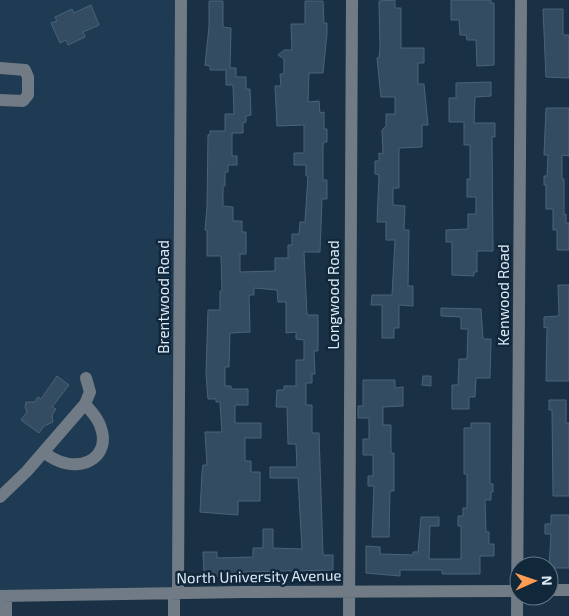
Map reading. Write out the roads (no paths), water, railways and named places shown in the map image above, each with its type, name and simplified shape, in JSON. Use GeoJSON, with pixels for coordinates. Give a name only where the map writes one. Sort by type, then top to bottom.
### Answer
{"type":"FeatureCollection","features":[{"type":"Feature","properties":{"kind":"street","name":"Brentwood Road"},"geometry":{"type":"LineString","coordinates":[[174,616],[176,594],[181,0]]}},
{"type":"Feature","properties":{"kind":"street","name":"Longwood Road"},"geometry":{"type":"LineString","coordinates":[[349,616],[352,0]]}},
{"type":"Feature","properties":{"kind":"street","name":"Kenwood Road"},"geometry":{"type":"LineString","coordinates":[[518,556],[521,0]]}},
{"type":"Feature","properties":{"kind":"street"},"geometry":{"type":"LineString","coordinates":[[0,68],[25,70],[28,77],[28,92],[23,101],[0,100]]}},
{"type":"Feature","properties":{"kind":"street"},"geometry":{"type":"LineString","coordinates":[[0,497],[44,452],[85,404],[90,392],[86,378]]}},
{"type":"Feature","properties":{"kind":"street"},"geometry":{"type":"LineString","coordinates":[[44,452],[58,462],[70,466],[82,465],[94,457],[102,444],[102,431],[96,417],[85,404]]}},
{"type":"Feature","properties":{"kind":"street","name":"North University Avenue"},"geometry":{"type":"LineString","coordinates":[[3,596],[349,591],[509,591]]}},
{"type":"Feature","properties":{"kind":"street"},"geometry":{"type":"LineString","coordinates":[[3,596],[6,616]]}}]}
